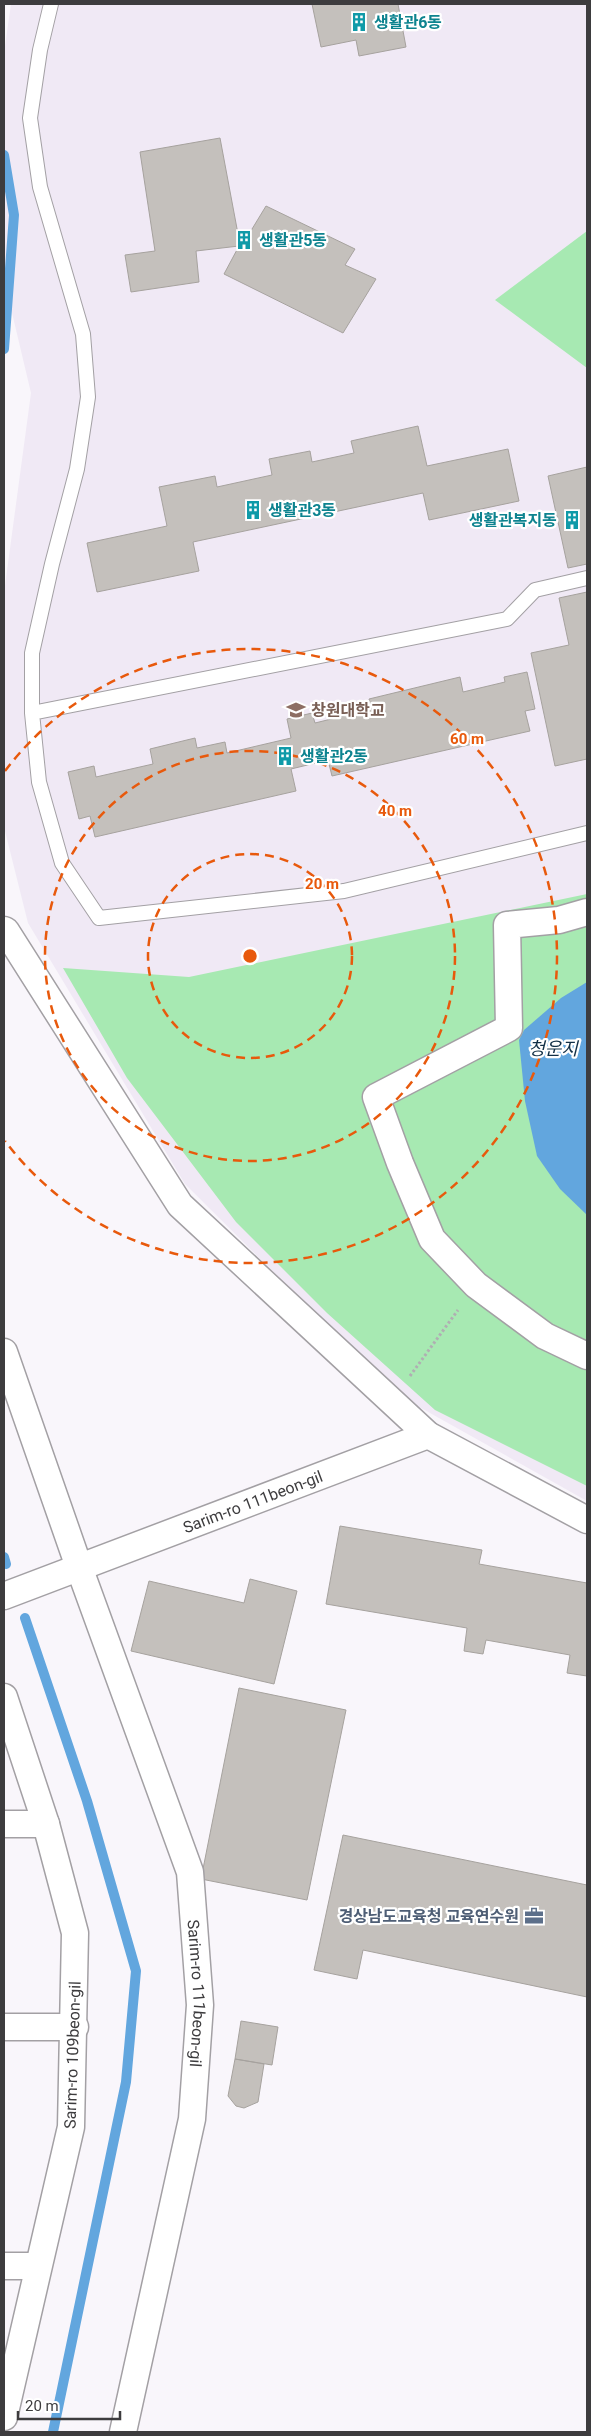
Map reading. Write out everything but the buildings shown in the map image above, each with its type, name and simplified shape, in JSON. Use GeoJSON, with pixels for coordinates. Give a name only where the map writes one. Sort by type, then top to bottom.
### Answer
{"type":"FeatureCollection","features":[{"type":"Feature","properties":{"kind":"street"},"geometry":{"type":"LineString","coordinates":[[587,912],[559,920],[507,925],[509,1028],[376,1097],[400,1163],[432,1239],[476,1285],[545,1336],[587,1356]]}},
{"type":"Feature","properties":{"kind":"street"},"geometry":{"type":"LineString","coordinates":[[4,930],[180,1205],[428,1435],[587,1520]]}},
{"type":"Feature","properties":{"kind":"street","name":"Sarim-ro 111beon-gil"},"geometry":{"type":"LineString","coordinates":[[4,1352],[79,1567],[190,1872],[200,2005],[192,2119],[123,2432]]}},
{"type":"Feature","properties":{"kind":"street","name":"Sarim-ro 111beon-gil"},"geometry":{"type":"LineString","coordinates":[[79,1567],[428,1435]]}},
{"type":"Feature","properties":{"kind":"street"},"geometry":{"type":"LineString","coordinates":[[4,1596],[79,1567]]}},
{"type":"Feature","properties":{"kind":"street","name":"Sarim-ro 109beon-gil"},"geometry":{"type":"LineString","coordinates":[[4,1697],[46,1824],[75,1933],[72,2127],[37,2266],[4,2417]]}},
{"type":"Feature","properties":{"kind":"street"},"geometry":{"type":"LineString","coordinates":[[4,1824],[46,1824]]}},
{"type":"Feature","properties":{"kind":"street"},"geometry":{"type":"LineString","coordinates":[[4,2028],[75,2027]]}},
{"type":"Feature","properties":{"kind":"street"},"geometry":{"type":"LineString","coordinates":[[4,2266],[37,2266]]}},
{"type":"Feature","properties":{"kind":"lane"},"geometry":{"type":"LineString","coordinates":[[51,4],[40,50],[30,118],[40,187],[83,334],[88,397],[77,469],[52,564],[32,653],[32,713],[39,782],[62,863],[99,918],[344,891],[587,833]]}},
{"type":"Feature","properties":{"kind":"lane"},"geometry":{"type":"LineString","coordinates":[[32,713],[507,619],[535,590],[587,578]]}},
{"type":"Feature","properties":{"kind":"path"},"geometry":{"type":"LineString","coordinates":[[391,1402],[476,1285]]}},
{"type":"Feature","properties":{"kind":"shaded area","name":"창원대학교"},"geometry":{"type":"Polygon","coordinates":[[[11,4],[587,4],[587,1501],[396,1394],[185,1184],[28,923],[4,827],[4,593],[31,393],[4,279],[4,53],[11,4]]]}},
{"type":"Feature","properties":{"kind":"green space"},"geometry":{"type":"Polygon","coordinates":[[[587,231],[587,368],[495,300],[587,231]]]}},
{"type":"Feature","properties":{"kind":"green space"},"geometry":{"type":"Polygon","coordinates":[[[587,894],[587,1486],[435,1410],[327,1313],[236,1222],[127,1078],[63,968],[189,977],[587,894]]]}},
{"type":"Feature","properties":{"kind":"water","name":"청운지"},"geometry":{"type":"Polygon","coordinates":[[[587,982],[587,1215],[560,1189],[537,1156],[525,1101],[519,1040],[524,1030],[561,998],[587,982]]]}},
{"type":"Feature","properties":{"kind":"waterway"},"geometry":{"type":"LineString","coordinates":[[4,155],[14,215],[4,349]]}},
{"type":"Feature","properties":{"kind":"waterway"},"geometry":{"type":"LineString","coordinates":[[4,1557],[6,1564]]}},
{"type":"Feature","properties":{"kind":"waterway"},"geometry":{"type":"LineString","coordinates":[[25,1618],[87,1801],[136,1971],[126,2082],[53,2432]]}},
{"type":"Feature","properties":{"kind":"place","name":"생활관6동"},"geometry":{"type":"Point","coordinates":[359,22]}},
{"type":"Feature","properties":{"kind":"place","name":"생활관5동"},"geometry":{"type":"Point","coordinates":[244,240]}},
{"type":"Feature","properties":{"kind":"place","name":"생활관3동"},"geometry":{"type":"Point","coordinates":[253,510]}},
{"type":"Feature","properties":{"kind":"place","name":"생활관복지동"},"geometry":{"type":"Point","coordinates":[572,520]}},
{"type":"Feature","properties":{"kind":"place","name":"창원대학교"},"geometry":{"type":"Point","coordinates":[296,710]}},
{"type":"Feature","properties":{"kind":"place","name":"생활관2동"},"geometry":{"type":"Point","coordinates":[285,756]}},
{"type":"Feature","properties":{"kind":"place","name":"경상남도교육청 교육연수원"},"geometry":{"type":"Point","coordinates":[534,1916]}}]}
